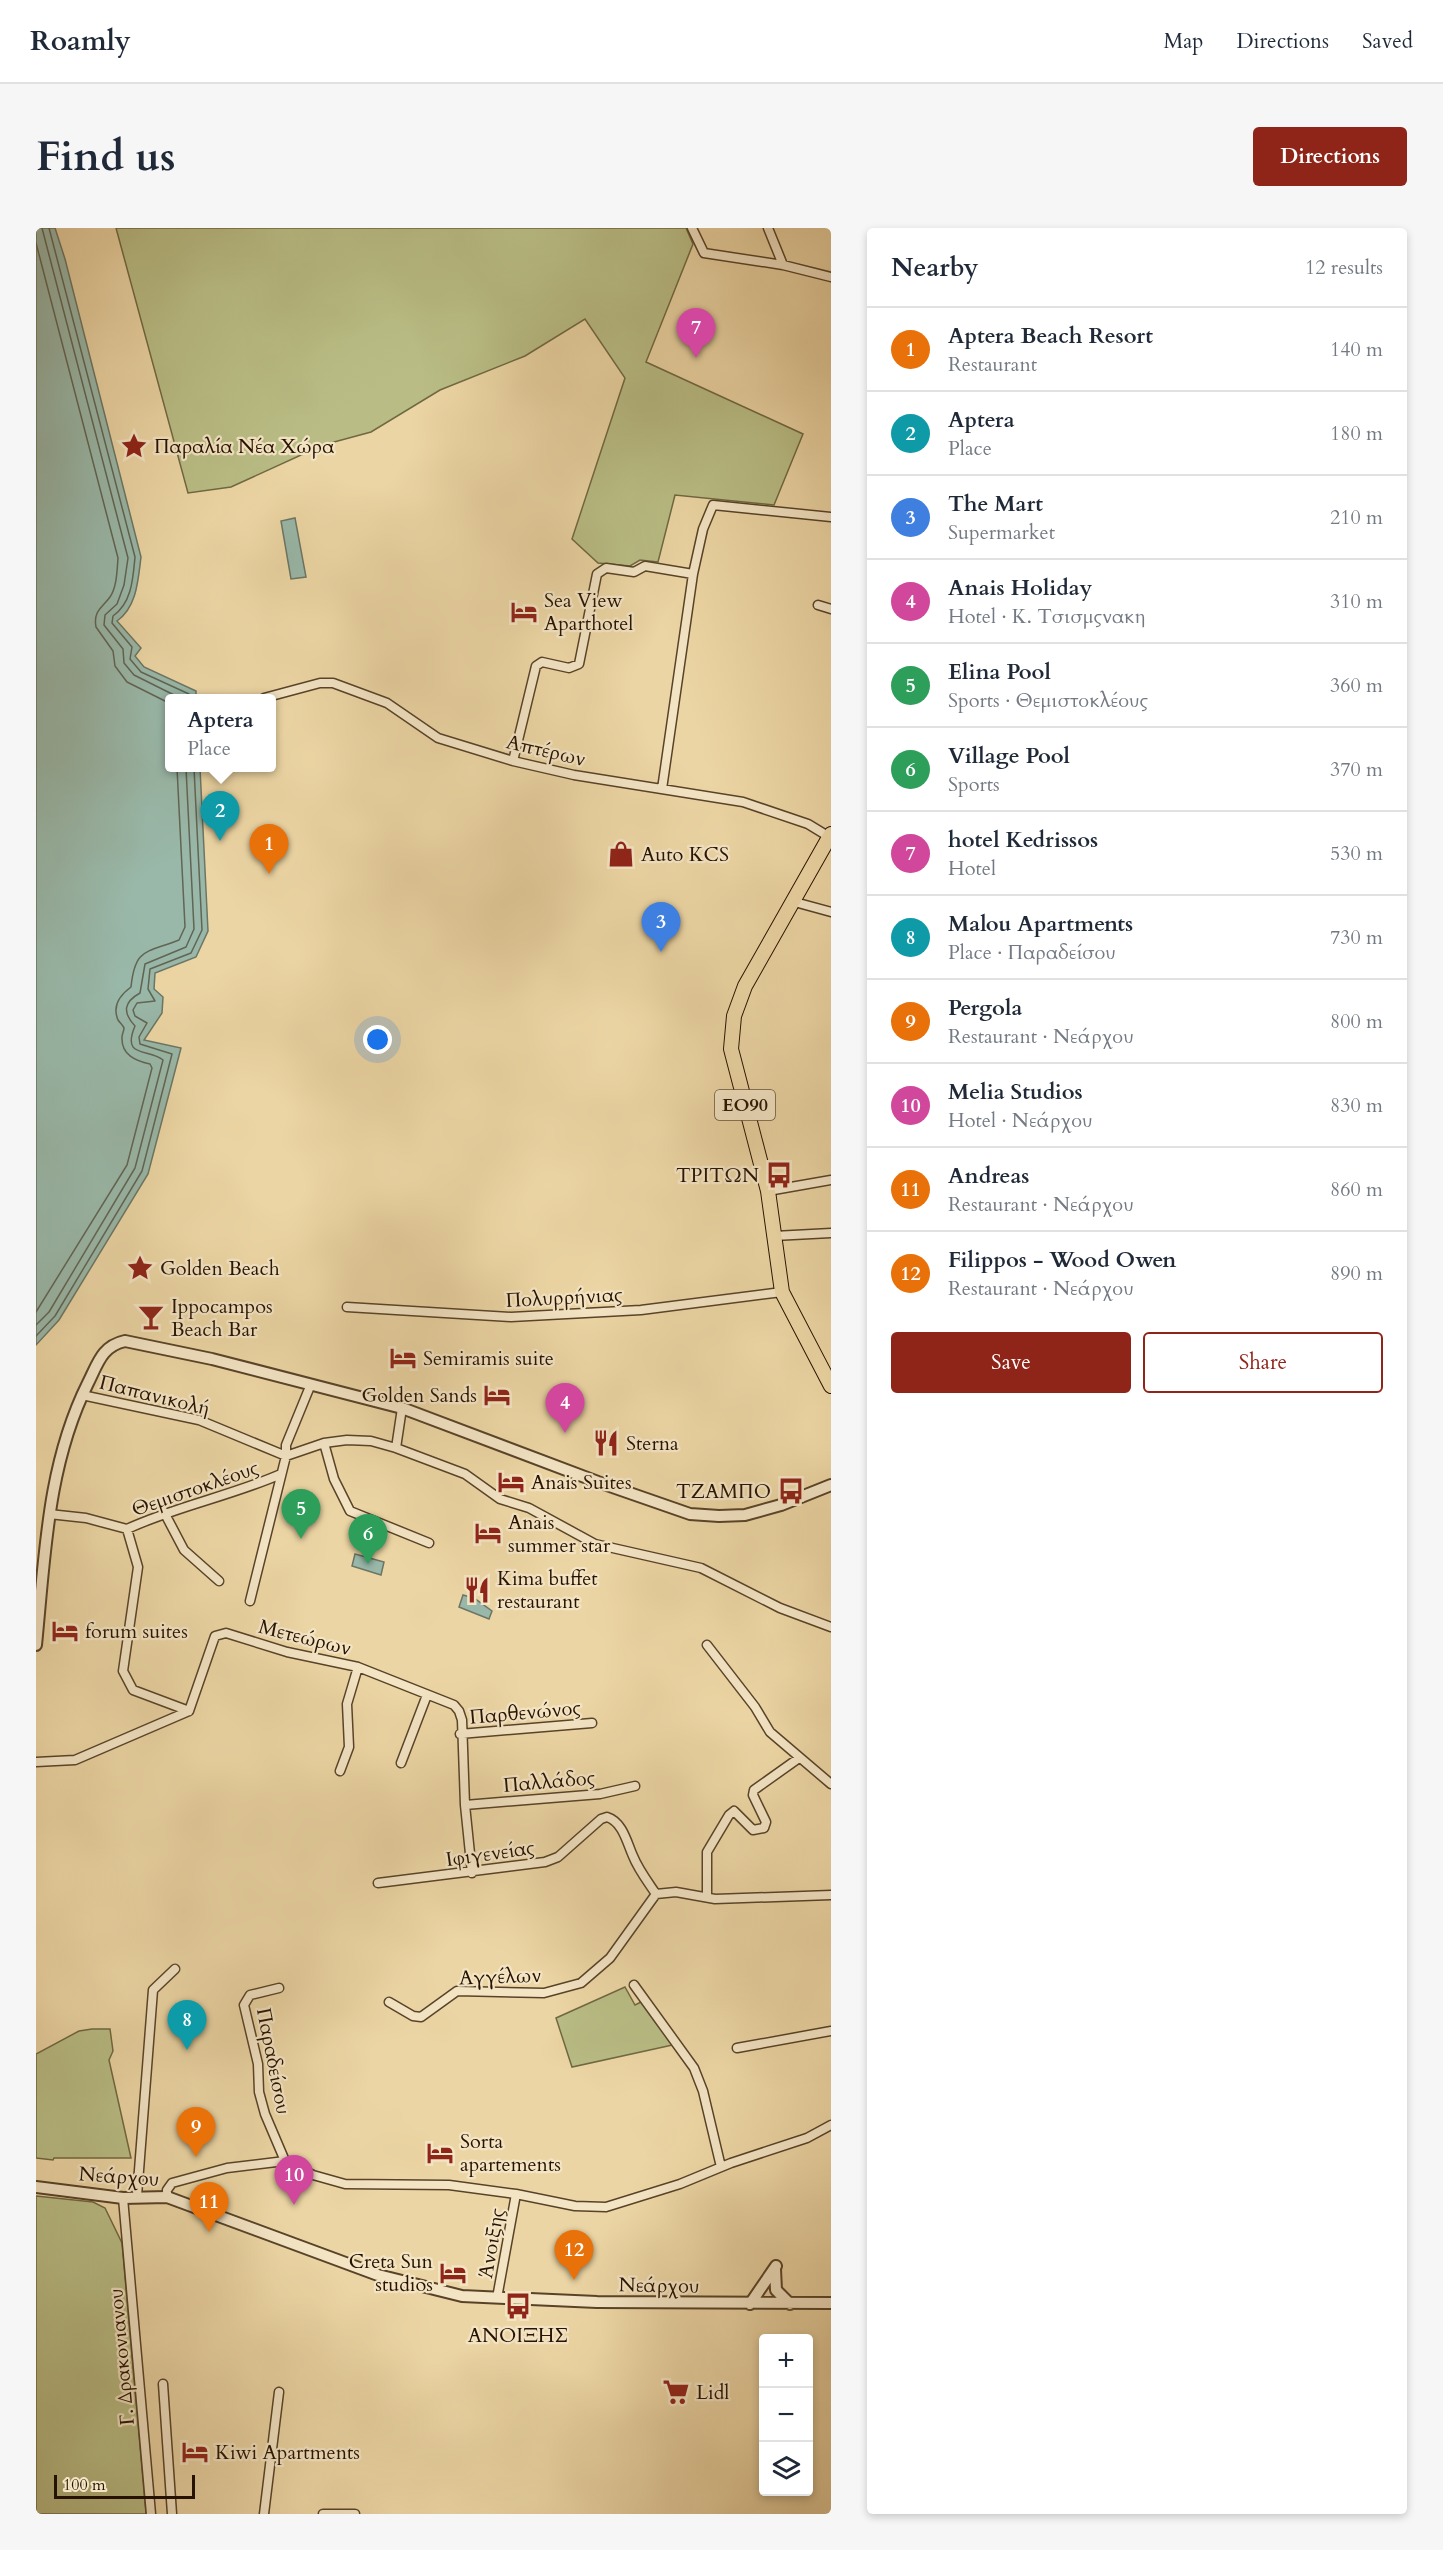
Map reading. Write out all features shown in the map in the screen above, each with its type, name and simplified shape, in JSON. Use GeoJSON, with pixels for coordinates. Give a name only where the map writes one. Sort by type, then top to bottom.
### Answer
{"type":"FeatureCollection","features":[{"type":"Feature","properties":{"kind":"main road","name":"ΕΟ90"},"geometry":{"type":"LineString","coordinates":[[830,837],[791,901],[745,986],[734,1016],[731,1049],[768,1191],[782,1292],[831,1386]]}},
{"type":"Feature","properties":{"kind":"street"},"geometry":{"type":"LineString","coordinates":[[692,228],[704,253],[783,266],[831,277]]}},
{"type":"Feature","properties":{"kind":"street"},"geometry":{"type":"LineString","coordinates":[[768,228],[783,266]]}},
{"type":"Feature","properties":{"kind":"street"},"geometry":{"type":"LineString","coordinates":[[662,789],[693,574],[703,529],[713,505],[831,517]]}},
{"type":"Feature","properties":{"kind":"street"},"geometry":{"type":"LineString","coordinates":[[513,760],[536,666],[542,662],[569,668],[579,664],[597,574],[606,568],[634,572],[645,566],[693,574]]}},
{"type":"Feature","properties":{"kind":"street"},"geometry":{"type":"LineString","coordinates":[[818,605],[831,609]]}},
{"type":"Feature","properties":{"kind":"street","name":"Απτέρων"},"geometry":{"type":"LineString","coordinates":[[276,696],[320,683],[332,683],[387,703],[438,738],[574,775],[743,802],[808,825],[830,837]]}},
{"type":"Feature","properties":{"kind":"street"},"geometry":{"type":"LineString","coordinates":[[791,901],[831,912]]}},
{"type":"Feature","properties":{"kind":"street"},"geometry":{"type":"LineString","coordinates":[[768,1191],[831,1180]]}},
{"type":"Feature","properties":{"kind":"street"},"geometry":{"type":"LineString","coordinates":[[774,1236],[831,1233]]}},
{"type":"Feature","properties":{"kind":"street","name":"Πολυρρήνιας"},"geometry":{"type":"LineString","coordinates":[[347,1307],[511,1317],[640,1310],[782,1292]]}},
{"type":"Feature","properties":{"kind":"street"},"geometry":{"type":"LineString","coordinates":[[36,1645],[49,1514],[59,1459],[82,1395],[103,1352],[113,1344],[125,1341],[311,1384],[402,1408],[690,1514],[745,1515],[781,1505],[831,1485]]}},
{"type":"Feature","properties":{"kind":"street"},"geometry":{"type":"LineString","coordinates":[[250,1601],[286,1456],[286,1445],[311,1384]]}},
{"type":"Feature","properties":{"kind":"street","name":"Παπανικολή"},"geometry":{"type":"LineString","coordinates":[[82,1395],[200,1420],[286,1456]]}},
{"type":"Feature","properties":{"kind":"street"},"geometry":{"type":"LineString","coordinates":[[396,1448],[402,1408]]}},
{"type":"Feature","properties":{"kind":"street"},"geometry":{"type":"LineString","coordinates":[[286,1456],[324,1443],[370,1441],[396,1448],[465,1474],[500,1499],[529,1508],[595,1544],[701,1568],[780,1608],[831,1627]]}},
{"type":"Feature","properties":{"kind":"street"},"geometry":{"type":"LineString","coordinates":[[324,1443],[334,1479],[350,1511],[429,1543]]}},
{"type":"Feature","properties":{"kind":"street","name":"Θεμιστοκλέους"},"geometry":{"type":"LineString","coordinates":[[49,1514],[86,1518],[127,1529],[164,1512],[220,1498],[281,1474]]}},
{"type":"Feature","properties":{"kind":"street"},"geometry":{"type":"LineString","coordinates":[[815,1491],[831,1479]]}},
{"type":"Feature","properties":{"kind":"street"},"geometry":{"type":"LineString","coordinates":[[164,1512],[184,1550],[219,1581]]}},
{"type":"Feature","properties":{"kind":"street"},"geometry":{"type":"LineString","coordinates":[[127,1529],[138,1567],[123,1671],[126,1682],[133,1690],[189,1711]]}},
{"type":"Feature","properties":{"kind":"street","name":"Μετεώρων"},"geometry":{"type":"LineString","coordinates":[[189,1711],[215,1636],[226,1633],[287,1653],[358,1667],[454,1706],[459,1711],[472,1873]]}},
{"type":"Feature","properties":{"kind":"street"},"geometry":{"type":"LineString","coordinates":[[707,1645],[770,1732],[831,1784]]}},
{"type":"Feature","properties":{"kind":"street"},"geometry":{"type":"LineString","coordinates":[[340,1771],[350,1747],[347,1704],[358,1667]]}},
{"type":"Feature","properties":{"kind":"street"},"geometry":{"type":"LineString","coordinates":[[401,1763],[427,1695]]}},
{"type":"Feature","properties":{"kind":"street"},"geometry":{"type":"LineString","coordinates":[[36,1762],[75,1760],[189,1711]]}},
{"type":"Feature","properties":{"kind":"street","name":"Παρθενώνος"},"geometry":{"type":"LineString","coordinates":[[460,1734],[592,1723]]}},
{"type":"Feature","properties":{"kind":"street"},"geometry":{"type":"LineString","coordinates":[[707,1898],[707,1852],[729,1815],[734,1811],[738,1813],[753,1830],[764,1828],[766,1822],[753,1795],[754,1790],[799,1758]]}},
{"type":"Feature","properties":{"kind":"street","name":"Παλλάδος"},"geometry":{"type":"LineString","coordinates":[[465,1805],[600,1794],[635,1786]]}},
{"type":"Feature","properties":{"kind":"street","name":"Ιφιγενείας"},"geometry":{"type":"LineString","coordinates":[[378,1883],[472,1873],[545,1862],[558,1857],[601,1819],[610,1817],[627,1837],[633,1857],[656,1894]]}},
{"type":"Feature","properties":{"kind":"street"},"geometry":{"type":"LineString","coordinates":[[656,1894],[676,1892],[707,1898],[831,1895]]}},
{"type":"Feature","properties":{"kind":"street","name":"Αγγέλων"},"geometry":{"type":"LineString","coordinates":[[389,2002],[413,2016],[421,2016],[457,1991],[544,1993],[581,1983],[609,1958],[656,1894]]}},
{"type":"Feature","properties":{"kind":"street"},"geometry":{"type":"LineString","coordinates":[[136,2196],[153,1990],[175,1969]]}},
{"type":"Feature","properties":{"kind":"street"},"geometry":{"type":"LineString","coordinates":[[634,1985],[694,2068],[705,2100],[721,2167]]}},
{"type":"Feature","properties":{"kind":"street","name":"Παραδείσου"},"geometry":{"type":"LineString","coordinates":[[279,1988],[250,1995],[244,2005],[258,2064],[262,2103],[285,2161]]}},
{"type":"Feature","properties":{"kind":"street"},"geometry":{"type":"LineString","coordinates":[[736,2048],[831,2031]]}},
{"type":"Feature","properties":{"kind":"street"},"geometry":{"type":"LineString","coordinates":[[167,2197],[167,2190],[172,2183],[227,2168],[285,2161],[313,2175],[345,2184],[448,2185],[516,2194],[575,2206],[606,2207],[680,2184],[721,2167],[807,2138],[831,2125]]}},
{"type":"Feature","properties":{"kind":"street","name":"Νεάρχου"},"geometry":{"type":"LineString","coordinates":[[36,2187],[123,2198],[167,2197],[378,2275],[462,2296],[750,2304],[831,2303]]}},
{"type":"Feature","properties":{"kind":"street","name":"Άνοιξης"},"geometry":{"type":"LineString","coordinates":[[497,2298],[516,2194]]}},
{"type":"Feature","properties":{"kind":"street","name":"Γ. Δρακονιανου"},"geometry":{"type":"LineString","coordinates":[[123,2198],[151,2514]]}},
{"type":"Feature","properties":{"kind":"street"},"geometry":{"type":"LineString","coordinates":[[750,2304],[776,2266],[775,2286],[779,2295],[790,2304]]}},
{"type":"Feature","properties":{"kind":"street"},"geometry":{"type":"LineString","coordinates":[[163,2384],[172,2514]]}},
{"type":"Feature","properties":{"kind":"street"},"geometry":{"type":"LineString","coordinates":[[264,2514],[279,2392]]}},
{"type":"Feature","properties":{"kind":"street"},"geometry":{"type":"LineString","coordinates":[[323,2514],[355,2514]]}},
{"type":"Feature","properties":{"kind":"green space"},"geometry":{"type":"Polygon","coordinates":[[[116,228],[686,228],[693,244],[646,362],[803,434],[774,505],[675,495],[658,562],[640,560],[630,566],[598,563],[572,539],[625,378],[585,319],[525,356],[440,390],[371,432],[323,445],[231,487],[188,493],[116,228]]]}},
{"type":"Feature","properties":{"kind":"green space"},"geometry":{"type":"Polygon","coordinates":[[[625,1987],[635,2005],[645,2000],[677,2044],[572,2067],[556,2018],[625,1987]]]}},
{"type":"Feature","properties":{"kind":"green space"},"geometry":{"type":"Polygon","coordinates":[[[110,2029],[113,2051],[109,2060],[131,2158],[54,2158],[53,2160],[36,2158],[36,2054],[79,2031],[110,2029]]]}},
{"type":"Feature","properties":{"kind":"green space"},"geometry":{"type":"Polygon","coordinates":[[[36,2196],[93,2202],[105,2208],[122,2243],[146,2514],[36,2514],[36,2196]]]}},
{"type":"Feature","properties":{"kind":"water"},"geometry":{"type":"Polygon","coordinates":[[[36,228],[55,228],[65,259],[141,557],[133,601],[117,621],[141,648],[135,656],[144,667],[196,691],[196,694],[165,694],[165,772],[200,772],[208,931],[196,957],[155,973],[154,989],[163,997],[162,1013],[144,1040],[181,1048],[148,1174],[59,1320],[36,1345],[36,228]]]}},
{"type":"Feature","properties":{"kind":"water"},"geometry":{"type":"Polygon","coordinates":[[[295,518],[306,577],[291,579],[281,521],[295,518]]]}},
{"type":"Feature","properties":{"kind":"water"},"geometry":{"type":"Polygon","coordinates":[[[355,1554],[384,1562],[381,1575],[352,1566],[355,1554]]]}},
{"type":"Feature","properties":{"kind":"water"},"geometry":{"type":"Polygon","coordinates":[[[463,1595],[474,1598],[492,1611],[489,1619],[459,1607],[463,1595]]]}},
{"type":"Feature","properties":{"kind":"place","name":"hotel Kedrissos"},"geometry":{"type":"Point","coordinates":[696,358]}},
{"type":"Feature","properties":{"kind":"place","name":"Παραλία Νέα Χώρα"},"geometry":{"type":"Point","coordinates":[134,446]}},
{"type":"Feature","properties":{"kind":"place","name":"Sea View Aparthotel"},"geometry":{"type":"Point","coordinates":[524,612]}},
{"type":"Feature","properties":{"kind":"place","name":"Aptera"},"geometry":{"type":"Point","coordinates":[220,841]}},
{"type":"Feature","properties":{"kind":"place","name":"Auto KCS"},"geometry":{"type":"Point","coordinates":[621,854]}},
{"type":"Feature","properties":{"kind":"place","name":"Aptera Beach Resort"},"geometry":{"type":"Point","coordinates":[269,874]}},
{"type":"Feature","properties":{"kind":"place","name":"The Mart"},"geometry":{"type":"Point","coordinates":[661,952]}},
{"type":"Feature","properties":{"kind":"place","name":"ΤΡΙΤΩΝ"},"geometry":{"type":"Point","coordinates":[779,1175]}},
{"type":"Feature","properties":{"kind":"place","name":"Golden Beach"},"geometry":{"type":"Point","coordinates":[140,1268]}},
{"type":"Feature","properties":{"kind":"place","name":"Ippocampos Beach Bar"},"geometry":{"type":"Point","coordinates":[151,1317]}},
{"type":"Feature","properties":{"kind":"place","name":"Semiramis suite"},"geometry":{"type":"Point","coordinates":[403,1358]}},
{"type":"Feature","properties":{"kind":"place","name":"Golden Sands"},"geometry":{"type":"Point","coordinates":[497,1395]}},
{"type":"Feature","properties":{"kind":"place","name":"Anais Holiday"},"geometry":{"type":"Point","coordinates":[565,1433]}},
{"type":"Feature","properties":{"kind":"place","name":"Sterna"},"geometry":{"type":"Point","coordinates":[606,1443]}},
{"type":"Feature","properties":{"kind":"place","name":"Anais Suites"},"geometry":{"type":"Point","coordinates":[511,1482]}},
{"type":"Feature","properties":{"kind":"place","name":"ΤΖΑΜΠΟ"},"geometry":{"type":"Point","coordinates":[791,1491]}},
{"type":"Feature","properties":{"kind":"place","name":"Anais summer star"},"geometry":{"type":"Point","coordinates":[488,1533]}},
{"type":"Feature","properties":{"kind":"place","name":"Elina Pool"},"geometry":{"type":"Point","coordinates":[301,1539]}},
{"type":"Feature","properties":{"kind":"place","name":"Village Pool"},"geometry":{"type":"Point","coordinates":[368,1564]}},
{"type":"Feature","properties":{"kind":"place","name":"Kima buffet restaurant"},"geometry":{"type":"Point","coordinates":[477,1590]}},
{"type":"Feature","properties":{"kind":"place","name":"forum suites"},"geometry":{"type":"Point","coordinates":[65,1631]}},
{"type":"Feature","properties":{"kind":"place","name":"Malou Apartments"},"geometry":{"type":"Point","coordinates":[187,2050]}},
{"type":"Feature","properties":{"kind":"place","name":"Sorta apartements"},"geometry":{"type":"Point","coordinates":[440,2153]}},
{"type":"Feature","properties":{"kind":"place","name":"Pergola"},"geometry":{"type":"Point","coordinates":[196,2157]}},
{"type":"Feature","properties":{"kind":"place","name":"Melia Studios"},"geometry":{"type":"Point","coordinates":[294,2205]}},
{"type":"Feature","properties":{"kind":"place","name":"Andreas"},"geometry":{"type":"Point","coordinates":[209,2232]}},
{"type":"Feature","properties":{"kind":"place","name":"Creta Sun studios"},"geometry":{"type":"Point","coordinates":[453,2273]}},
{"type":"Feature","properties":{"kind":"place","name":"Filippos - Wood Owen"},"geometry":{"type":"Point","coordinates":[574,2280]}},
{"type":"Feature","properties":{"kind":"place","name":"ΑΝΟΙΞΗΣ"},"geometry":{"type":"Point","coordinates":[518,2306]}},
{"type":"Feature","properties":{"kind":"place","name":"Lidl"},"geometry":{"type":"Point","coordinates":[676,2392]}},
{"type":"Feature","properties":{"kind":"place","name":"Kiwi Apartments"},"geometry":{"type":"Point","coordinates":[195,2452]}}]}
